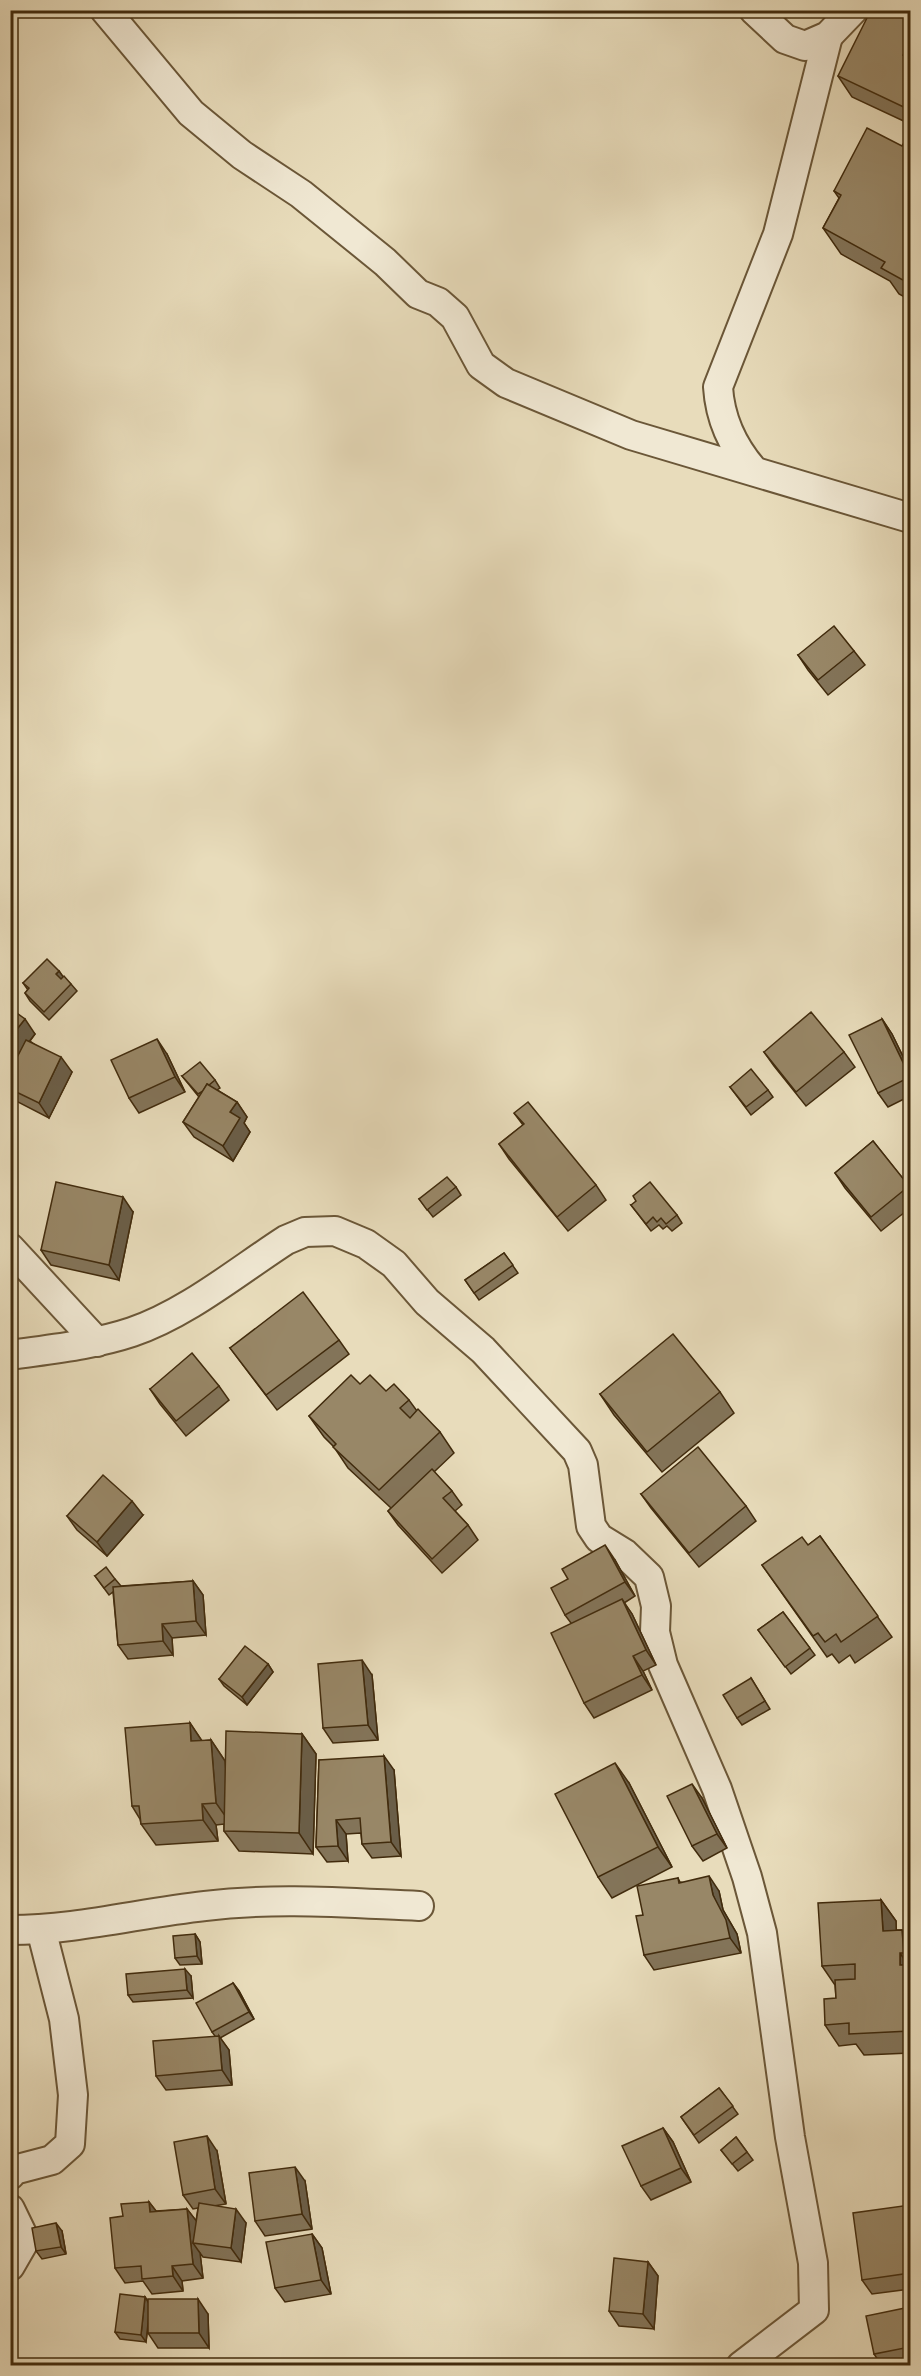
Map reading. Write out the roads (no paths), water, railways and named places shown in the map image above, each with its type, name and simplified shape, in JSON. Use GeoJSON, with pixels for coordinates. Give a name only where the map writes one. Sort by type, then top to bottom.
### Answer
{"type":"FeatureCollection","features":[{"type":"Feature","properties":{"kind":"street"},"geometry":{"type":"LineString","coordinates":[[105,10],[190,113],[242,155],[301,194],[385,262],[418,294],[438,302],[455,317],[481,365],[506,383],[631,435],[910,518]]}},
{"type":"Feature","properties":{"kind":"street"},"geometry":{"type":"LineString","coordinates":[[754,10],[785,39],[805,46],[828,36],[853,10]]}},
{"type":"Feature","properties":{"kind":"street"},"geometry":{"type":"LineString","coordinates":[[754,471],[738,452],[720,410],[718,387],[778,234],[828,36]]}},
{"type":"Feature","properties":{"kind":"street"},"geometry":{"type":"LineString","coordinates":[[10,1355],[97,1342],[165,1318],[286,1240],[305,1232],[335,1231],[366,1244],[394,1264],[427,1302],[483,1350],[577,1451],[583,1465],[591,1526],[599,1538],[625,1554],[649,1577],[656,1606],[655,1632],[663,1665],[717,1789],[747,1877],[762,1934],[790,2137],[813,2263],[814,2310],[755,2364]]}},
{"type":"Feature","properties":{"kind":"street"},"geometry":{"type":"LineString","coordinates":[[10,1248],[97,1342]]}},
{"type":"Feature","properties":{"kind":"street"},"geometry":{"type":"LineString","coordinates":[[10,1930],[41,1929],[253,1901],[419,1906]]}},
{"type":"Feature","properties":{"kind":"street"},"geometry":{"type":"LineString","coordinates":[[10,2175],[14,2170],[52,2160],[70,2144],[72,2095],[64,2019],[41,1929]]}},
{"type":"Feature","properties":{"kind":"street"},"geometry":{"type":"LineString","coordinates":[[10,2209],[25,2240],[10,2266]]}}]}
